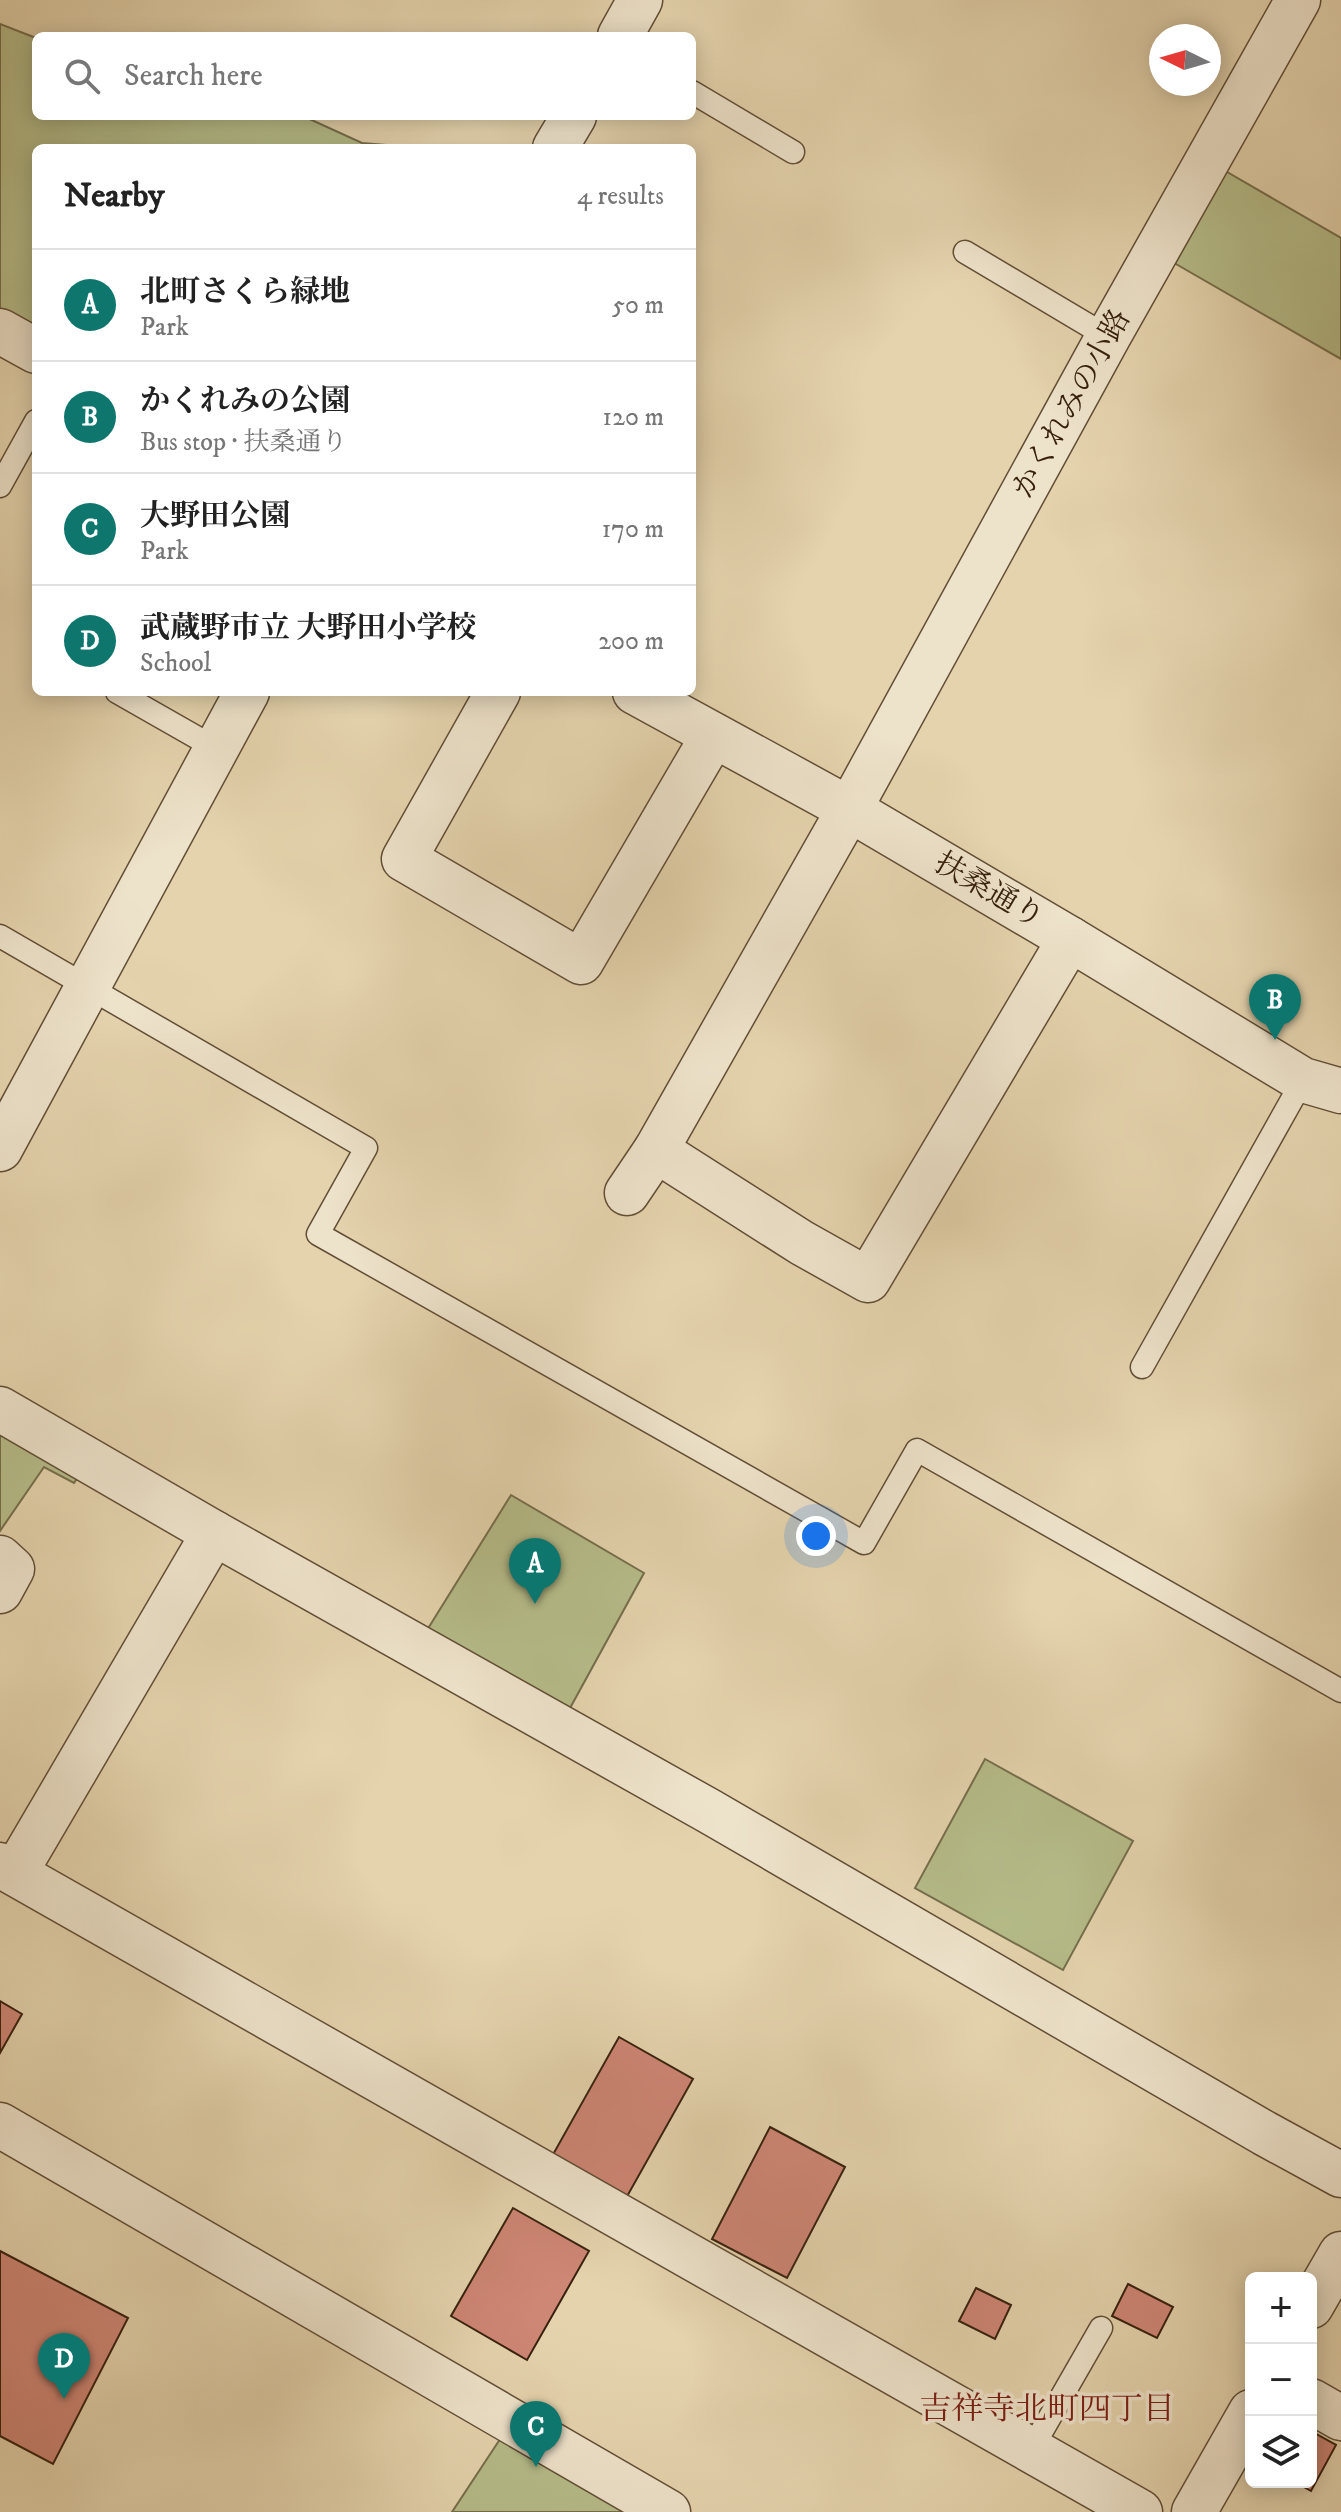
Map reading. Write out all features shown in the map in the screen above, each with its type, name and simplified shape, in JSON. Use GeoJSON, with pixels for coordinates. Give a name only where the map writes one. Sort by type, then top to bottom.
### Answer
{"type":"FeatureCollection","features":[{"type":"Feature","properties":{"kind":"street"},"geometry":{"type":"LineString","coordinates":[[622,32],[640,0]]}},
{"type":"Feature","properties":{"kind":"street","name":"かくれみの小路"},"geometry":{"type":"LineString","coordinates":[[627,1193],[656,1150],[849,809],[1108,337],[1298,0]]}},
{"type":"Feature","properties":{"kind":"street"},"geometry":{"type":"LineString","coordinates":[[557,144],[572,120]]}},
{"type":"Feature","properties":{"kind":"street"},"geometry":{"type":"LineString","coordinates":[[0,331],[32,349]]}},
{"type":"Feature","properties":{"kind":"street"},"geometry":{"type":"LineString","coordinates":[[0,1149],[245,696]]}},
{"type":"Feature","properties":{"kind":"street"},"geometry":{"type":"LineString","coordinates":[[496,696],[404,859],[581,962],[713,736]]}},
{"type":"Feature","properties":{"kind":"street","name":"扶桑通り"},"geometry":{"type":"LineString","coordinates":[[642,696],[849,809],[1322,1086]]}},
{"type":"Feature","properties":{"kind":"street"},"geometry":{"type":"LineString","coordinates":[[656,1150],[802,1243],[868,1280],[1070,939]]}},
{"type":"Feature","properties":{"kind":"street"},"geometry":{"type":"LineString","coordinates":[[0,1409],[709,1811],[1341,2175]]}},
{"type":"Feature","properties":{"kind":"street"},"geometry":{"type":"LineString","coordinates":[[214,1533],[7,1869],[1140,2512]]}},
{"type":"Feature","properties":{"kind":"street"},"geometry":{"type":"LineString","coordinates":[[0,1558],[12,1569],[0,1591]]}},
{"type":"Feature","properties":{"kind":"street"},"geometry":{"type":"LineString","coordinates":[[0,2125],[668,2512]]}},
{"type":"Feature","properties":{"kind":"street"},"geometry":{"type":"LineString","coordinates":[[1317,2296],[1341,2254]]}},
{"type":"Feature","properties":{"kind":"street"},"geometry":{"type":"LineString","coordinates":[[1317,2404],[1341,2418]]}},
{"type":"Feature","properties":{"kind":"street"},"geometry":{"type":"LineString","coordinates":[[1194,2512],[1249,2416]]}},
{"type":"Feature","properties":{"kind":"lane"},"geometry":{"type":"LineString","coordinates":[[696,94],[793,152]]}},
{"type":"Feature","properties":{"kind":"lane"},"geometry":{"type":"LineString","coordinates":[[965,252],[1108,337]]}},
{"type":"Feature","properties":{"kind":"lane"},"geometry":{"type":"LineString","coordinates":[[0,486],[32,428]]}},
{"type":"Feature","properties":{"kind":"lane"},"geometry":{"type":"LineString","coordinates":[[124,696],[217,749]]}},
{"type":"Feature","properties":{"kind":"lane"},"geometry":{"type":"LineString","coordinates":[[0,936],[366,1148],[318,1234],[850,1536],[864,1543],[917,1450],[1341,1691]]}},
{"type":"Feature","properties":{"kind":"lane"},"geometry":{"type":"LineString","coordinates":[[1142,1367],[1322,1086]]}},
{"type":"Feature","properties":{"kind":"lane"},"geometry":{"type":"LineString","coordinates":[[1031,2450],[1101,2328]]}},
{"type":"Feature","properties":{"kind":"green space"},"geometry":{"type":"Polygon","coordinates":[[[0,24],[32,36],[32,120],[312,120],[362,143],[374,144],[32,144],[32,331],[0,312],[0,24]]]}},
{"type":"Feature","properties":{"kind":"green space"},"geometry":{"type":"Polygon","coordinates":[[[1222,169],[1341,238],[1341,359],[1169,260],[1222,169]]]}},
{"type":"Feature","properties":{"kind":"green space"},"geometry":{"type":"Polygon","coordinates":[[[0,1424],[85,1467],[74,1483],[44,1467],[0,1531],[0,1424]]]}},
{"type":"Feature","properties":{"kind":"green space"},"geometry":{"type":"Polygon","coordinates":[[[511,1495],[644,1573],[564,1719],[424,1635],[511,1495]]]}},
{"type":"Feature","properties":{"kind":"green space"},"geometry":{"type":"Polygon","coordinates":[[[985,1759],[1133,1841],[1063,1970],[915,1888],[985,1759]]]}},
{"type":"Feature","properties":{"kind":"green space"},"geometry":{"type":"Polygon","coordinates":[[[512,2421],[668,2512],[452,2512],[512,2421]]]}},
{"type":"Feature","properties":{"kind":"building"},"geometry":{"type":"Polygon","coordinates":[[[0,2001],[22,2014],[0,2053],[0,2001]]]}},
{"type":"Feature","properties":{"kind":"building"},"geometry":{"type":"Polygon","coordinates":[[[619,2037],[693,2079],[625,2200],[551,2158],[619,2037]]]}},
{"type":"Feature","properties":{"kind":"building"},"geometry":{"type":"Polygon","coordinates":[[[770,2127],[845,2167],[787,2278],[712,2239],[770,2127]]]}},
{"type":"Feature","properties":{"kind":"building"},"geometry":{"type":"Polygon","coordinates":[[[513,2208],[589,2251],[527,2360],[451,2316],[513,2208]]]}},
{"type":"Feature","properties":{"kind":"building"},"geometry":{"type":"Polygon","coordinates":[[[0,2251],[128,2318],[53,2464],[0,2436],[0,2251]]]}},
{"type":"Feature","properties":{"kind":"building"},"geometry":{"type":"Polygon","coordinates":[[[1128,2284],[1173,2307],[1157,2338],[1112,2316],[1128,2284]]]}},
{"type":"Feature","properties":{"kind":"building"},"geometry":{"type":"Polygon","coordinates":[[[976,2288],[1011,2305],[995,2339],[959,2321],[976,2288]]]}},
{"type":"Feature","properties":{"kind":"building"},"geometry":{"type":"Polygon","coordinates":[[[1317,2434],[1336,2445],[1317,2480],[1317,2434]]]}},
{"type":"Feature","properties":{"kind":"place","name":"かくれみの公園"},"geometry":{"type":"Point","coordinates":[1275,1040]}},
{"type":"Feature","properties":{"kind":"place","name":"北町さくら緑地"},"geometry":{"type":"Point","coordinates":[535,1604]}},
{"type":"Feature","properties":{"kind":"place","name":"武蔵野市立 大野田小学校"},"geometry":{"type":"Point","coordinates":[64,2399]}},
{"type":"Feature","properties":{"kind":"place","name":"大野田公園"},"geometry":{"type":"Point","coordinates":[536,2467]}},
{"type":"Feature","properties":{"kind":"district","name":"吉祥寺北町四丁目"},"geometry":{"type":"Point","coordinates":[1047,2410]}}]}
